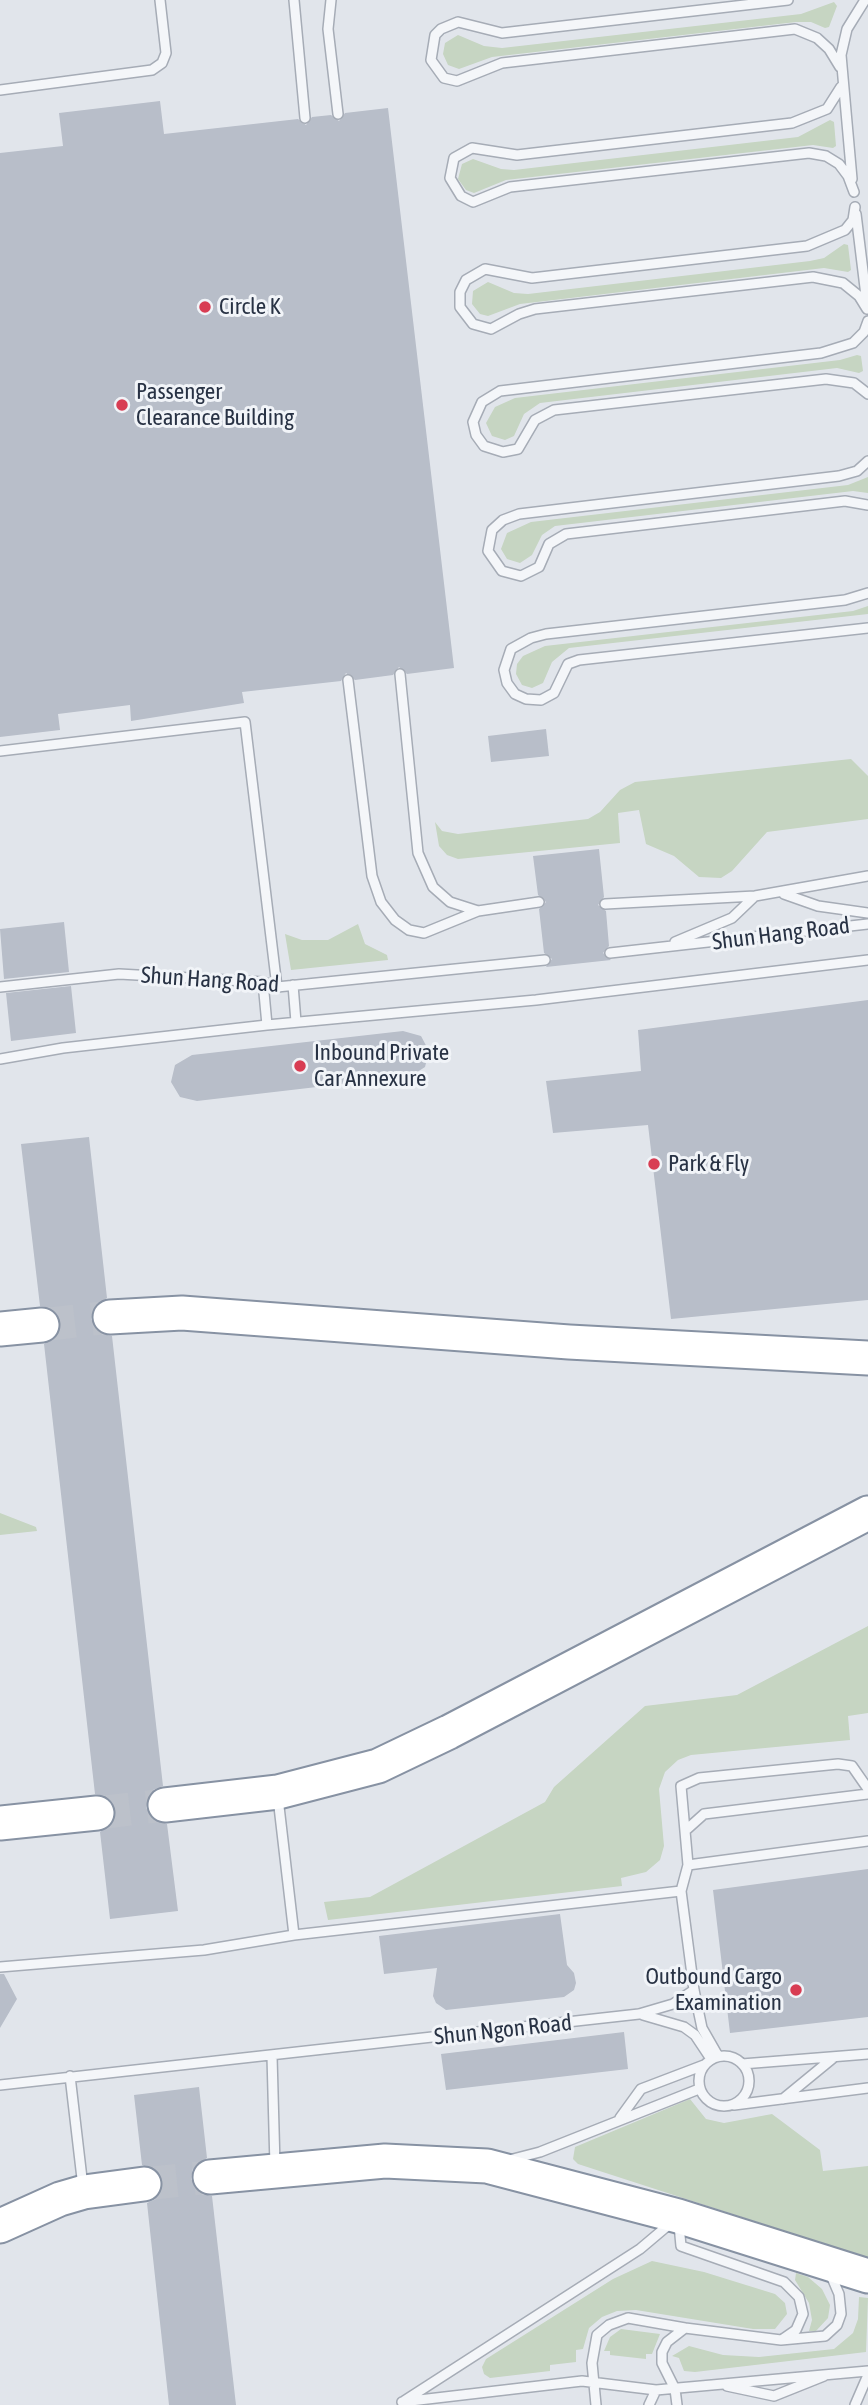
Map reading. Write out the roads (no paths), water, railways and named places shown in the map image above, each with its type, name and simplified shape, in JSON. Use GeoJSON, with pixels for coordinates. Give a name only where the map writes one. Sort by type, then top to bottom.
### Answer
{"type":"FeatureCollection","features":[{"type":"Feature","properties":{"kind":"highway"},"geometry":{"type":"LineString","coordinates":[[110,1317],[182,1313],[569,1342],[868,1358]]}},
{"type":"Feature","properties":{"kind":"highway"},"geometry":{"type":"LineString","coordinates":[[0,1329],[42,1325]]}},
{"type":"Feature","properties":{"kind":"highway"},"geometry":{"type":"LineString","coordinates":[[165,1805],[278,1792],[345,1776],[412,1751],[868,1513]]}},
{"type":"Feature","properties":{"kind":"highway"},"geometry":{"type":"LineString","coordinates":[[0,1823],[97,1812]]}},
{"type":"Feature","properties":{"kind":"highway"},"geometry":{"type":"LineString","coordinates":[[210,2177],[385,2161],[487,2166],[678,2216],[868,2276]]}},
{"type":"Feature","properties":{"kind":"highway"},"geometry":{"type":"LineString","coordinates":[[0,2226],[60,2199],[84,2192],[144,2184]]}},
{"type":"Feature","properties":{"kind":"lane"},"geometry":{"type":"LineString","coordinates":[[0,90],[152,70],[162,63],[166,53],[160,0]]}},
{"type":"Feature","properties":{"kind":"lane"},"geometry":{"type":"LineString","coordinates":[[294,0],[305,118]]}},
{"type":"Feature","properties":{"kind":"lane"},"geometry":{"type":"LineString","coordinates":[[331,0],[328,29],[338,114]]}},
{"type":"Feature","properties":{"kind":"lane"},"geometry":{"type":"LineString","coordinates":[[788,0],[502,33],[458,22],[435,35],[432,60],[444,78],[457,82],[502,63],[796,29],[817,38],[829,49],[840,67]]}},
{"type":"Feature","properties":{"kind":"lane"},"geometry":{"type":"LineString","coordinates":[[865,0],[847,29],[840,67],[868,318],[864,332],[853,343],[821,353],[500,391],[482,402],[473,422],[476,435],[484,446],[496,453],[522,445],[535,420],[554,410],[826,379],[854,383],[868,394]]}},
{"type":"Feature","properties":{"kind":"lane"},"geometry":{"type":"LineString","coordinates":[[842,86],[833,104],[801,121],[517,155],[472,148],[454,158],[450,178],[461,197],[473,202],[510,187],[809,153],[826,156],[839,164],[848,176],[854,192]]}},
{"type":"Feature","properties":{"kind":"lane"},"geometry":{"type":"LineString","coordinates":[[855,207],[853,220],[845,230],[807,246],[532,278],[485,269],[466,280],[460,292],[460,307],[473,324],[491,329],[535,309],[813,277],[844,283],[859,296],[867,309]]}},
{"type":"Feature","properties":{"kind":"lane"},"geometry":{"type":"LineString","coordinates":[[868,461],[857,471],[839,476],[519,514],[503,520],[492,530],[488,551],[502,571],[521,576],[538,567],[549,544],[566,534],[845,501],[868,505]]}},
{"type":"Feature","properties":{"kind":"lane"},"geometry":{"type":"LineString","coordinates":[[868,593],[845,600],[547,634],[531,638],[511,649],[503,670],[510,689],[520,697],[533,700],[555,693],[568,664],[579,660],[868,628]]}},
{"type":"Feature","properties":{"kind":"lane"},"geometry":{"type":"LineString","coordinates":[[400,674],[418,853],[433,887],[450,902],[478,911]]}},
{"type":"Feature","properties":{"kind":"lane"},"geometry":{"type":"LineString","coordinates":[[348,680],[372,876],[382,902],[395,920],[409,930],[424,933],[478,911],[539,902]]}},
{"type":"Feature","properties":{"kind":"lane"},"geometry":{"type":"LineString","coordinates":[[0,751],[245,722],[277,987]]}},
{"type":"Feature","properties":{"kind":"lane"},"geometry":{"type":"LineString","coordinates":[[605,904],[755,897],[868,876]]}},
{"type":"Feature","properties":{"kind":"lane"},"geometry":{"type":"LineString","coordinates":[[783,893],[818,905],[868,913]]}},
{"type":"Feature","properties":{"kind":"lane"},"geometry":{"type":"LineString","coordinates":[[657,948],[705,932],[732,918],[755,897]]}},
{"type":"Feature","properties":{"kind":"lane","name":"Shun Hang Road"},"geometry":{"type":"LineString","coordinates":[[610,953],[868,924]]}},
{"type":"Feature","properties":{"kind":"lane","name":"Shun Hang Road"},"geometry":{"type":"LineString","coordinates":[[0,987],[119,974],[264,982],[277,987],[545,960]]}},
{"type":"Feature","properties":{"kind":"lane"},"geometry":{"type":"LineString","coordinates":[[0,1059],[63,1048],[267,1024],[536,999],[868,960]]}},
{"type":"Feature","properties":{"kind":"lane"},"geometry":{"type":"LineString","coordinates":[[264,982],[267,1024]]}},
{"type":"Feature","properties":{"kind":"lane"},"geometry":{"type":"LineString","coordinates":[[293,985],[296,1022]]}},
{"type":"Feature","properties":{"kind":"lane"},"geometry":{"type":"LineString","coordinates":[[711,2060],[694,1990],[681,1891],[688,1865],[681,1786],[699,1778],[838,1764],[852,1766],[868,1789]]}},
{"type":"Feature","properties":{"kind":"lane"},"geometry":{"type":"LineString","coordinates":[[278,1792],[294,1935]]}},
{"type":"Feature","properties":{"kind":"lane"},"geometry":{"type":"LineString","coordinates":[[685,1831],[704,1814],[868,1794]]}},
{"type":"Feature","properties":{"kind":"lane"},"geometry":{"type":"LineString","coordinates":[[688,1865],[868,1841]]}},
{"type":"Feature","properties":{"kind":"lane"},"geometry":{"type":"LineString","coordinates":[[0,1967],[204,1950],[294,1935],[681,1891]]}},
{"type":"Feature","properties":{"kind":"lane","name":"Shun Ngon Road"},"geometry":{"type":"LineString","coordinates":[[0,2085],[639,2014],[673,2004],[694,1990]]}},
{"type":"Feature","properties":{"kind":"lane"},"geometry":{"type":"LineString","coordinates":[[639,2014],[684,2027],[695,2035],[711,2060]]}},
{"type":"Feature","properties":{"kind":"lane"},"geometry":{"type":"LineString","coordinates":[[742,2064],[868,2054]]}},
{"type":"Feature","properties":{"kind":"lane"},"geometry":{"type":"LineString","coordinates":[[272,2056],[275,2170]]}},
{"type":"Feature","properties":{"kind":"lane"},"geometry":{"type":"LineString","coordinates":[[781,2100],[833,2058]]}},
{"type":"Feature","properties":{"kind":"lane"},"geometry":{"type":"LineString","coordinates":[[618,2120],[641,2089],[711,2060],[735,2059],[747,2070],[749,2087],[740,2101],[733,2105]]}},
{"type":"Feature","properties":{"kind":"lane"},"geometry":{"type":"LineString","coordinates":[[711,2060],[700,2072],[699,2088],[709,2102],[716,2106],[868,2088]]}},
{"type":"Feature","properties":{"kind":"lane"},"geometry":{"type":"LineString","coordinates":[[70,2076],[84,2192]]}},
{"type":"Feature","properties":{"kind":"lane"},"geometry":{"type":"LineString","coordinates":[[487,2166],[540,2152],[699,2088]]}},
{"type":"Feature","properties":{"kind":"lane"},"geometry":{"type":"LineString","coordinates":[[678,2216],[681,2246],[784,2281],[799,2297],[803,2314],[796,2330],[782,2340]]}},
{"type":"Feature","properties":{"kind":"lane"},"geometry":{"type":"LineString","coordinates":[[400,2404],[640,2249],[678,2216]]}},
{"type":"Feature","properties":{"kind":"lane"},"geometry":{"type":"LineString","coordinates":[[596,2405],[592,2347],[597,2335],[609,2325],[628,2318],[782,2340],[825,2336],[837,2325],[842,2306],[834,2279],[822,2261]]}},
{"type":"Feature","properties":{"kind":"lane"},"geometry":{"type":"LineString","coordinates":[[677,2405],[675,2389],[665,2372],[662,2352],[667,2342],[685,2328]]}},
{"type":"Feature","properties":{"kind":"lane"},"geometry":{"type":"LineString","coordinates":[[400,2404],[593,2381],[656,2390],[868,2373],[855,2405]]}},
{"type":"Feature","properties":{"kind":"lane"},"geometry":{"type":"LineString","coordinates":[[718,2384],[774,2396],[830,2374]]}},
{"type":"Feature","properties":{"kind":"lane"},"geometry":{"type":"LineString","coordinates":[[649,2405],[656,2390]]}},
{"type":"Feature","properties":{"kind":"tunnel"},"geometry":{"type":"LineString","coordinates":[[42,1325],[110,1317]]}},
{"type":"Feature","properties":{"kind":"tunnel"},"geometry":{"type":"LineString","coordinates":[[97,1813],[165,1805]]}},
{"type":"Feature","properties":{"kind":"tunnel"},"geometry":{"type":"LineString","coordinates":[[144,2184],[210,2177]]}},
{"type":"Feature","properties":{"kind":"place","name":"Circle K"},"geometry":{"type":"Point","coordinates":[205,307]}},
{"type":"Feature","properties":{"kind":"place","name":"Passenger Clearance Building"},"geometry":{"type":"Point","coordinates":[122,405]}},
{"type":"Feature","properties":{"kind":"place","name":"Inbound Private Car Annexure"},"geometry":{"type":"Point","coordinates":[300,1066]}},
{"type":"Feature","properties":{"kind":"place","name":"Park & Fly"},"geometry":{"type":"Point","coordinates":[654,1164]}},
{"type":"Feature","properties":{"kind":"place","name":"Outbound Cargo Examination"},"geometry":{"type":"Point","coordinates":[796,1990]}}]}
